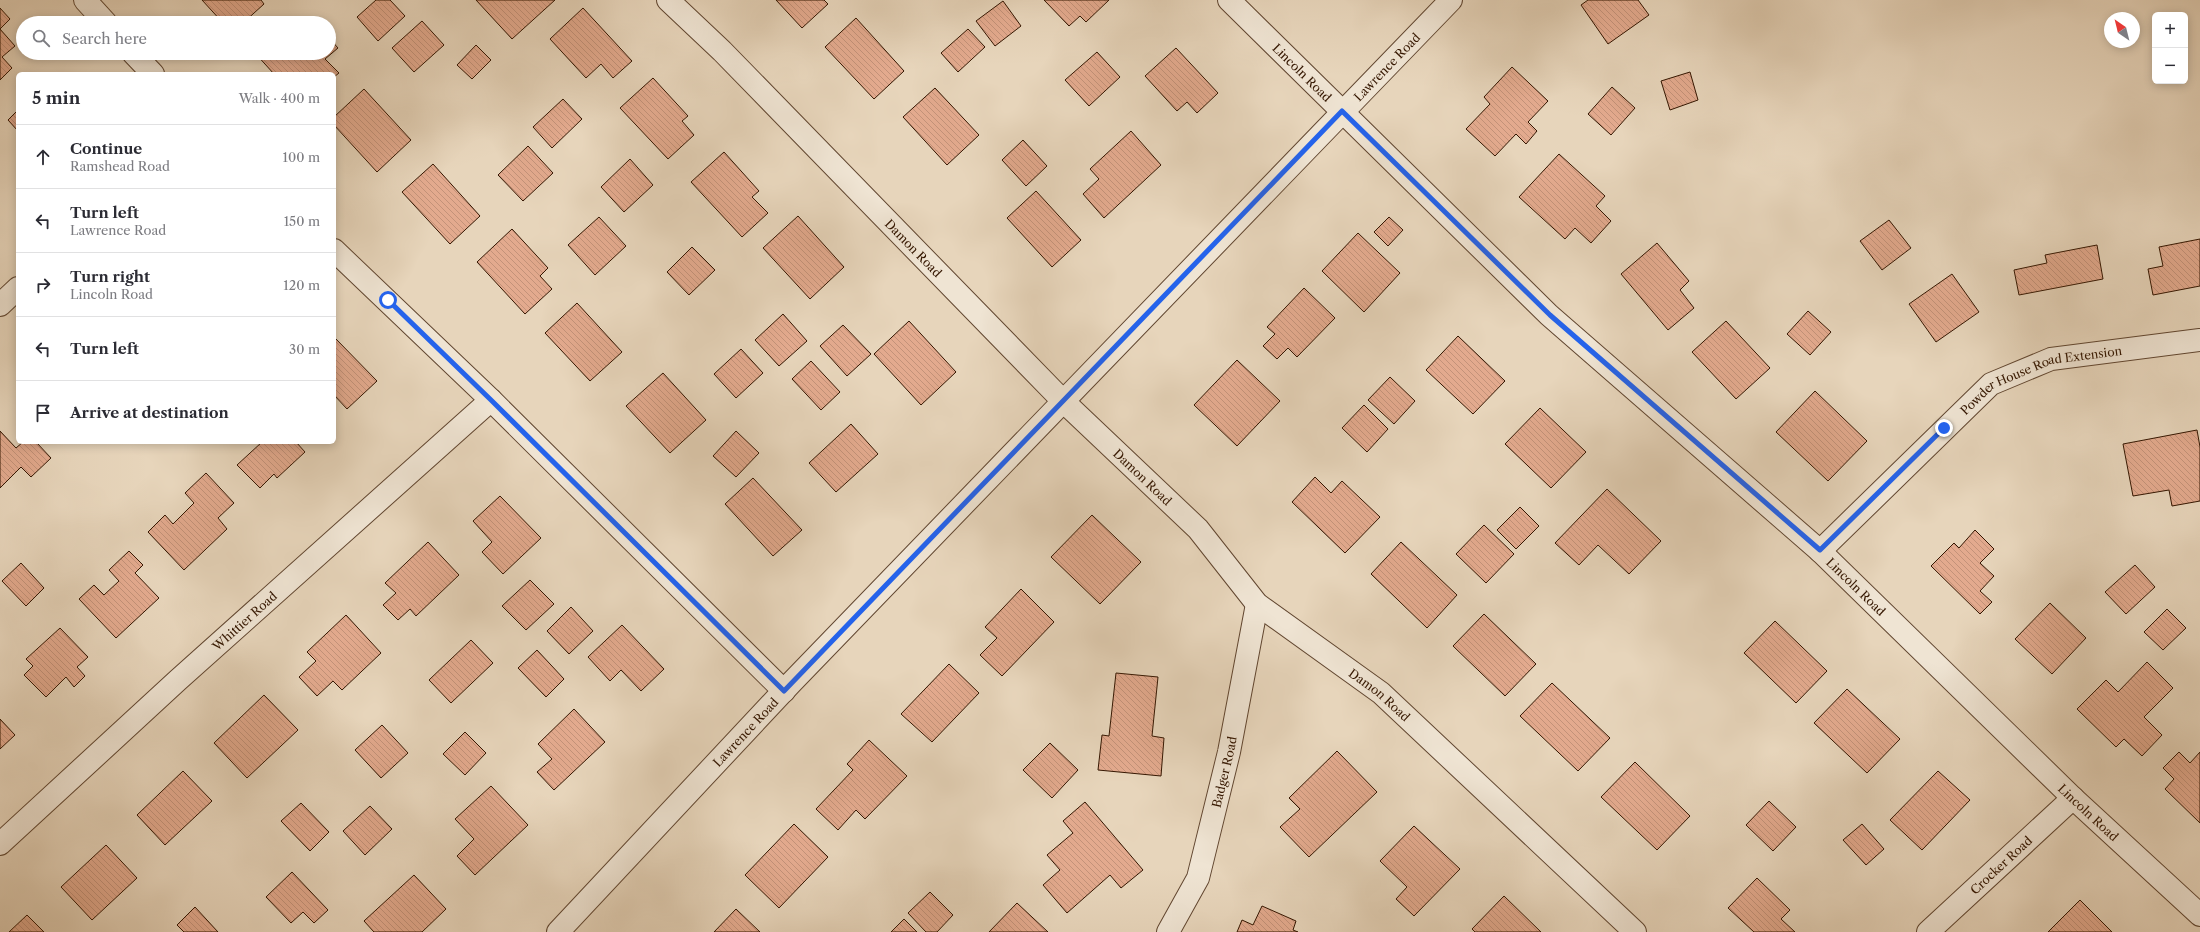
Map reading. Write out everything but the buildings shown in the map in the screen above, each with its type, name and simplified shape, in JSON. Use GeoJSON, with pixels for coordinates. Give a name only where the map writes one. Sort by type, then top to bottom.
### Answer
{"type":"FeatureCollection","features":[{"type":"Feature","properties":{"kind":"street"},"geometry":{"type":"LineString","coordinates":[[85,0],[100,16]]}},
{"type":"Feature","properties":{"kind":"street","name":"Damon Road"},"geometry":{"type":"LineString","coordinates":[[668,0],[722,51],[1064,401],[1198,530],[1257,604],[1381,693],[1635,932]]}},
{"type":"Feature","properties":{"kind":"street","name":"Lincoln Road"},"geometry":{"type":"LineString","coordinates":[[1229,0],[1550,315],[1820,550],[2073,798],[2200,915]]}},
{"type":"Feature","properties":{"kind":"street","name":"Lawrence Road"},"geometry":{"type":"LineString","coordinates":[[558,932],[784,691],[1342,111],[1451,0]]}},
{"type":"Feature","properties":{"kind":"street"},"geometry":{"type":"LineString","coordinates":[[140,60],[151,72]]}},
{"type":"Feature","properties":{"kind":"street"},"geometry":{"type":"LineString","coordinates":[[336,252],[491,400],[784,691]]}},
{"type":"Feature","properties":{"kind":"street"},"geometry":{"type":"LineString","coordinates":[[0,305],[16,290]]}},
{"type":"Feature","properties":{"kind":"street","name":"Powder House Road Extension"},"geometry":{"type":"LineString","coordinates":[[1820,550],[1991,384],[2051,359],[2200,340]]}},
{"type":"Feature","properties":{"kind":"street","name":"Whittier Road"},"geometry":{"type":"LineString","coordinates":[[0,844],[178,680],[491,400]]}},
{"type":"Feature","properties":{"kind":"street","name":"Badger Road"},"geometry":{"type":"LineString","coordinates":[[1168,932],[1198,878],[1229,752],[1257,604]]}},
{"type":"Feature","properties":{"kind":"street","name":"Crocker Road"},"geometry":{"type":"LineString","coordinates":[[1928,932],[2073,798]]}},
{"type":"Feature","properties":{"kind":"route"},"geometry":{"type":"LineString","coordinates":[[388,300],[491,400],[784,691],[1342,111],[1550,315],[1649,403],[1820,550],[1944,428]]}}]}
